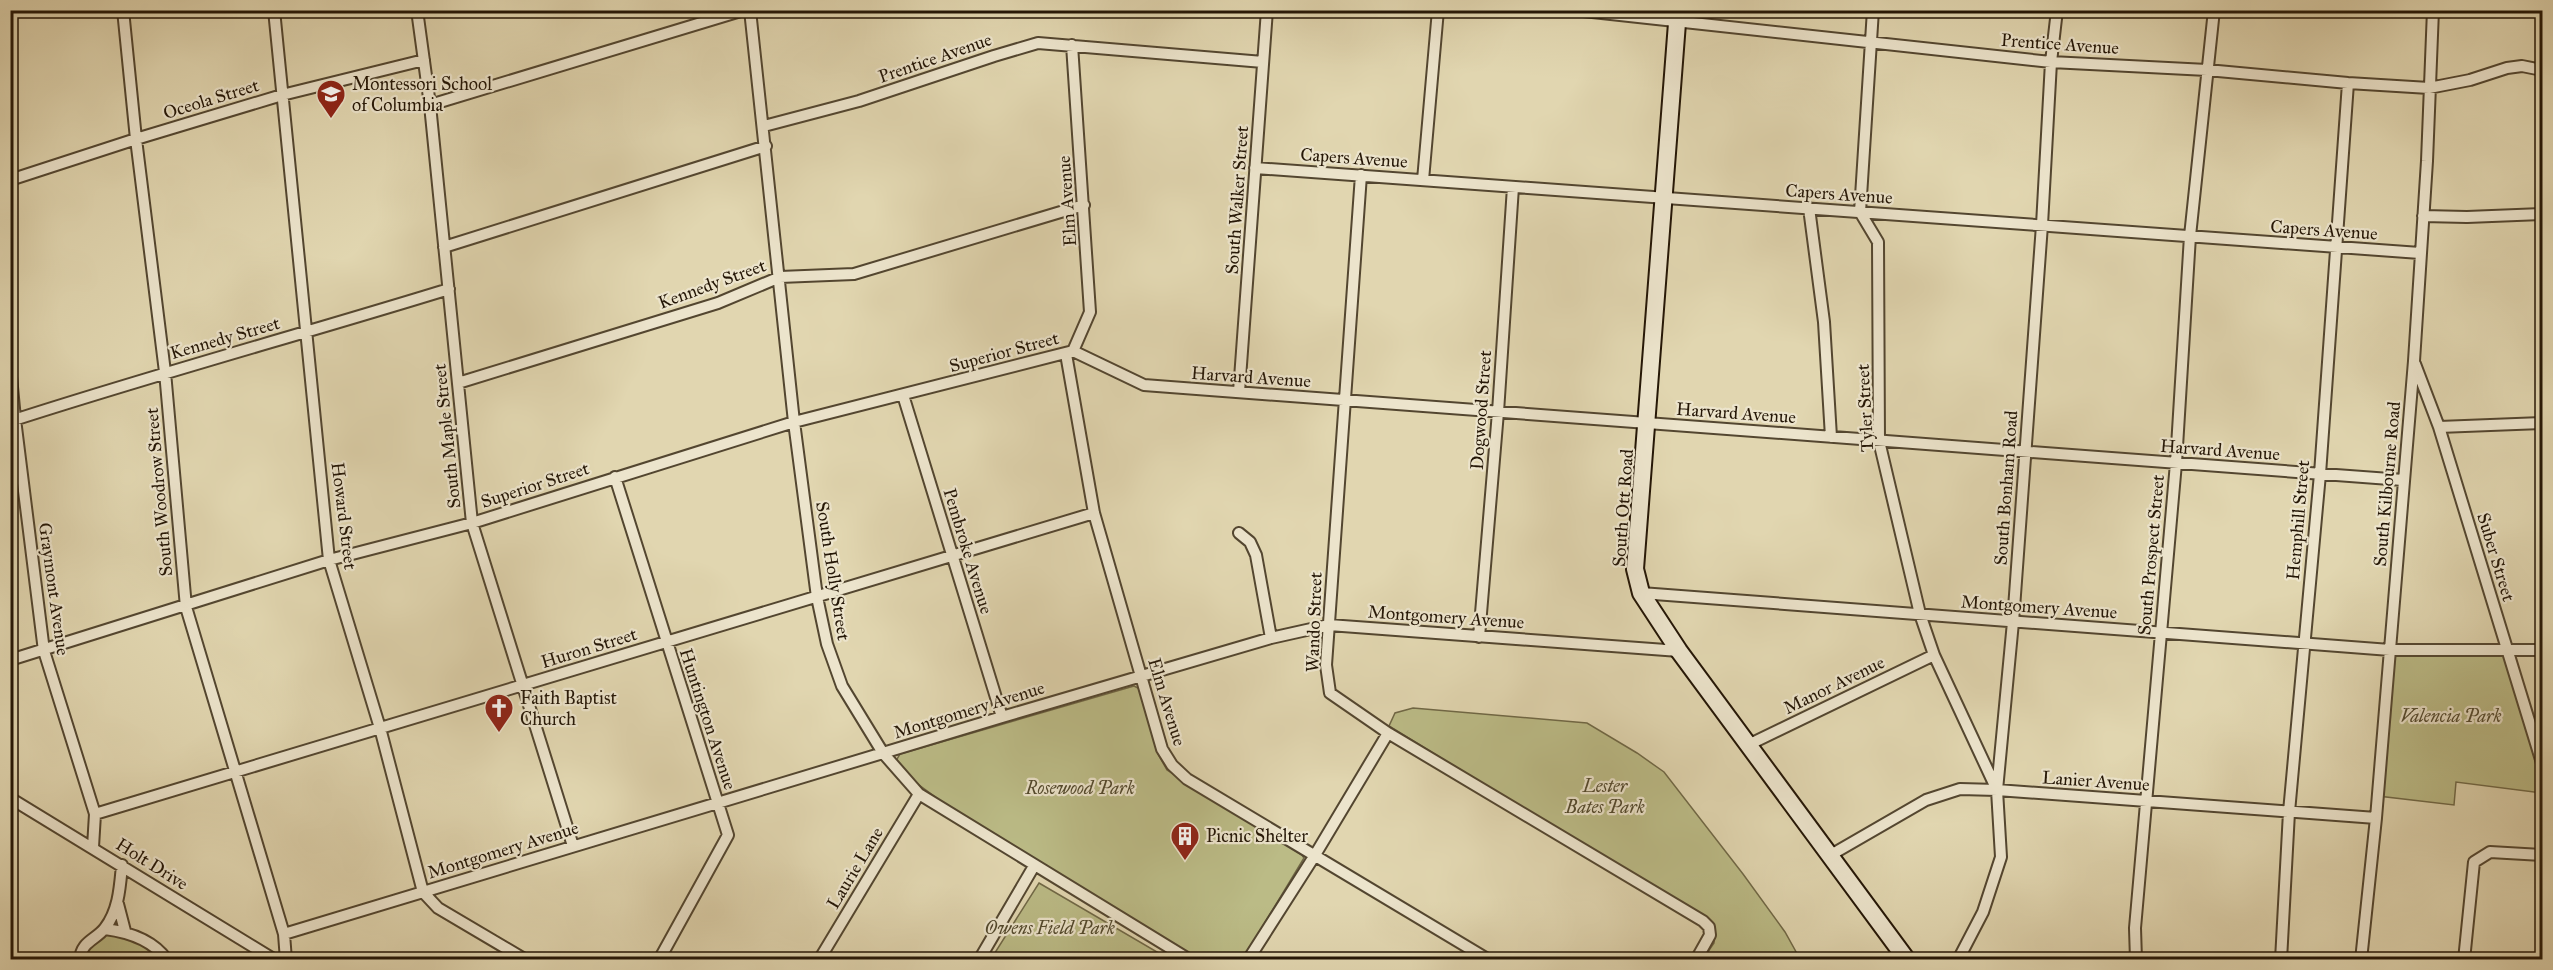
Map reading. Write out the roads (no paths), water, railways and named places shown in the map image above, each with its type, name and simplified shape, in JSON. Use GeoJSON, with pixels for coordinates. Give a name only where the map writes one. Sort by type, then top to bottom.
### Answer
{"type":"FeatureCollection","features":[{"type":"Feature","properties":{"kind":"street","name":"South Woodrow Street"},"geometry":{"type":"LineString","coordinates":[[123,10],[136,139],[165,372],[186,607],[284,934],[286,960]]}},
{"type":"Feature","properties":{"kind":"street","name":"Howard Street"},"geometry":{"type":"LineString","coordinates":[[274,10],[330,560],[380,728],[423,892]]}},
{"type":"Feature","properties":{"kind":"street","name":"South Maple Street"},"geometry":{"type":"LineString","coordinates":[[417,10],[430,105],[472,523],[573,846]]}},
{"type":"Feature","properties":{"kind":"street"},"geometry":{"type":"LineString","coordinates":[[430,105],[744,10]]}},
{"type":"Feature","properties":{"kind":"street","name":"South Holly Street"},"geometry":{"type":"LineString","coordinates":[[750,10],[794,422],[817,597],[827,644],[842,686],[883,753],[919,794],[1190,960]]}},
{"type":"Feature","properties":{"kind":"street","name":"South Walker Street"},"geometry":{"type":"LineString","coordinates":[[1239,392],[1267,10]]}},
{"type":"Feature","properties":{"kind":"street"},"geometry":{"type":"LineString","coordinates":[[1423,180],[1438,10]]}},
{"type":"Feature","properties":{"kind":"street","name":"Prentice Avenue"},"geometry":{"type":"LineString","coordinates":[[1574,10],[1678,16],[1871,44],[2051,62],[2207,70],[2348,83],[2429,88],[2470,80],[2515,67],[2542,70]]}},
{"type":"Feature","properties":{"kind":"street"},"geometry":{"type":"LineString","coordinates":[[1860,212],[1873,10]]}},
{"type":"Feature","properties":{"kind":"street","name":"South Bonham Road"},"geometry":{"type":"LineString","coordinates":[[1958,960],[1983,912],[2001,857],[1997,790],[2013,622],[2042,225],[2051,62],[2057,10]]}},
{"type":"Feature","properties":{"kind":"street","name":"South Prospect Street"},"geometry":{"type":"LineString","coordinates":[[2136,960],[2135,928],[2176,463],[2190,236],[2214,10]]}},
{"type":"Feature","properties":{"kind":"street","name":"South Kilbourne Road"},"geometry":{"type":"LineString","coordinates":[[2361,960],[2376,818],[2414,361],[2433,10]]}},
{"type":"Feature","properties":{"kind":"street","name":"South Ott Road"},"geometry":{"type":"LineString","coordinates":[[1678,16],[1635,569],[1641,593],[1679,651],[1907,960]]}},
{"type":"Feature","properties":{"kind":"street","name":"Prentice Avenue"},"geometry":{"type":"LineString","coordinates":[[764,126],[859,101],[1038,43],[1263,62]]}},
{"type":"Feature","properties":{"kind":"street","name":"Elm Avenue"},"geometry":{"type":"LineString","coordinates":[[1072,45],[1090,312],[1069,353],[1094,513],[1162,748],[1172,765],[1187,779],[1489,960]]}},
{"type":"Feature","properties":{"kind":"street","name":"Oceola Street"},"geometry":{"type":"LineString","coordinates":[[10,180],[282,95],[424,60]]}},
{"type":"Feature","properties":{"kind":"street","name":"Hemphill Street"},"geometry":{"type":"LineString","coordinates":[[2281,960],[2289,812],[2320,474],[2348,83]]}},
{"type":"Feature","properties":{"kind":"street"},"geometry":{"type":"LineString","coordinates":[[444,247],[766,146]]}},
{"type":"Feature","properties":{"kind":"street","name":"Capers Avenue"},"geometry":{"type":"LineString","coordinates":[[1255,168],[2420,253]]}},
{"type":"Feature","properties":{"kind":"street","name":"Wando Street"},"geometry":{"type":"LineString","coordinates":[[1361,175],[1326,665],[1330,693],[1388,733],[1703,921],[1710,931],[1696,960]]}},
{"type":"Feature","properties":{"kind":"street","name":"Dogwood Street"},"geometry":{"type":"LineString","coordinates":[[1479,637],[1498,412],[1513,187]]}},
{"type":"Feature","properties":{"kind":"street","name":"Kennedy Street"},"geometry":{"type":"LineString","coordinates":[[458,383],[718,303],[780,277],[854,274],[1084,205]]}},
{"type":"Feature","properties":{"kind":"street","name":"Tyler Street"},"geometry":{"type":"LineString","coordinates":[[1809,208],[1824,322],[1831,437]]}},
{"type":"Feature","properties":{"kind":"street","name":"Tyler Street"},"geometry":{"type":"LineString","coordinates":[[1860,212],[1878,242],[1880,441],[1920,615],[1934,655],[1997,790]]}},
{"type":"Feature","properties":{"kind":"street"},"geometry":{"type":"LineString","coordinates":[[2423,216],[2542,214]]}},
{"type":"Feature","properties":{"kind":"street","name":"Kennedy Street"},"geometry":{"type":"LineString","coordinates":[[13,420],[165,372],[449,289]]}},
{"type":"Feature","properties":{"kind":"street","name":"Harvard Avenue"},"geometry":{"type":"LineString","coordinates":[[1069,353],[1144,385],[2403,480]]}},
{"type":"Feature","properties":{"kind":"street","name":"Superior Street"},"geometry":{"type":"LineString","coordinates":[[10,660],[186,607],[330,560],[472,523],[794,422],[1069,353]]}},
{"type":"Feature","properties":{"kind":"street","name":"Suber Street"},"geometry":{"type":"LineString","coordinates":[[2414,361],[2439,427],[2542,763]]}},
{"type":"Feature","properties":{"kind":"street","name":"Graymont Avenue"},"geometry":{"type":"LineString","coordinates":[[10,366],[13,420],[44,651],[95,814],[93,847]]}},
{"type":"Feature","properties":{"kind":"street","name":"Pembroke Avenue"},"geometry":{"type":"LineString","coordinates":[[903,395],[1002,717]]}},
{"type":"Feature","properties":{"kind":"street"},"geometry":{"type":"LineString","coordinates":[[2439,427],[2542,423]]}},
{"type":"Feature","properties":{"kind":"street","name":"Huntington Avenue"},"geometry":{"type":"LineString","coordinates":[[615,477],[728,835],[659,960]]}},
{"type":"Feature","properties":{"kind":"street","name":"Huron Street"},"geometry":{"type":"LineString","coordinates":[[95,814],[1094,513]]}},
{"type":"Feature","properties":{"kind":"street"},"geometry":{"type":"LineString","coordinates":[[1239,533],[1250,542],[1256,555],[1271,638]]}},
{"type":"Feature","properties":{"kind":"street","name":"Montgomery Avenue"},"geometry":{"type":"LineString","coordinates":[[1641,593],[2390,650],[2507,652],[2542,650]]}},
{"type":"Feature","properties":{"kind":"street","name":"Montgomery Avenue"},"geometry":{"type":"LineString","coordinates":[[284,934],[1002,717],[1271,638],[1329,625],[1679,651]]}},
{"type":"Feature","properties":{"kind":"street","name":"Manor Avenue"},"geometry":{"type":"LineString","coordinates":[[1748,745],[1934,655]]}},
{"type":"Feature","properties":{"kind":"street"},"geometry":{"type":"LineString","coordinates":[[1248,960],[1316,855],[1388,733]]}},
{"type":"Feature","properties":{"kind":"street","name":"Lanier Avenue"},"geometry":{"type":"LineString","coordinates":[[1829,856],[1926,800],[1960,789],[2376,818]]}},
{"type":"Feature","properties":{"kind":"street","name":"Laurie Lane"},"geometry":{"type":"LineString","coordinates":[[819,960],[919,794]]}},
{"type":"Feature","properties":{"kind":"street","name":"Holt Drive"},"geometry":{"type":"LineString","coordinates":[[10,798],[275,960]]}},
{"type":"Feature","properties":{"kind":"street"},"geometry":{"type":"LineString","coordinates":[[2464,960],[2474,862],[2490,852],[2542,855]]}},
{"type":"Feature","properties":{"kind":"street"},"geometry":{"type":"LineString","coordinates":[[80,960],[81,951],[88,942],[105,929],[118,904],[123,865]]}},
{"type":"Feature","properties":{"kind":"street"},"geometry":{"type":"LineString","coordinates":[[979,960],[1035,866]]}},
{"type":"Feature","properties":{"kind":"street"},"geometry":{"type":"LineString","coordinates":[[423,892],[438,908],[526,960]]}},
{"type":"Feature","properties":{"kind":"street"},"geometry":{"type":"LineString","coordinates":[[118,904],[125,931]]}},
{"type":"Feature","properties":{"kind":"street"},"geometry":{"type":"LineString","coordinates":[[105,929],[125,931],[154,946],[167,960]]}},
{"type":"Feature","properties":{"kind":"place","name":"Montessori School of Columbia"},"geometry":{"type":"Point","coordinates":[331,120]}},
{"type":"Feature","properties":{"kind":"place","name":"Faith Baptist Church"},"geometry":{"type":"Point","coordinates":[499,734]}},
{"type":"Feature","properties":{"kind":"place","name":"Picnic Shelter"},"geometry":{"type":"Point","coordinates":[1185,862]}},
{"type":"Feature","properties":{"kind":"park label","name":"Valencia Park"},"geometry":{"type":"Point","coordinates":[2451,716]}},
{"type":"Feature","properties":{"kind":"park label","name":"Rosewood Park"},"geometry":{"type":"Point","coordinates":[1080,788]}},
{"type":"Feature","properties":{"kind":"park label","name":"Lester Bates Park"},"geometry":{"type":"Point","coordinates":[1605,796]}},
{"type":"Feature","properties":{"kind":"park label","name":"Owens Field Park"},"geometry":{"type":"Point","coordinates":[1050,928]}}]}
